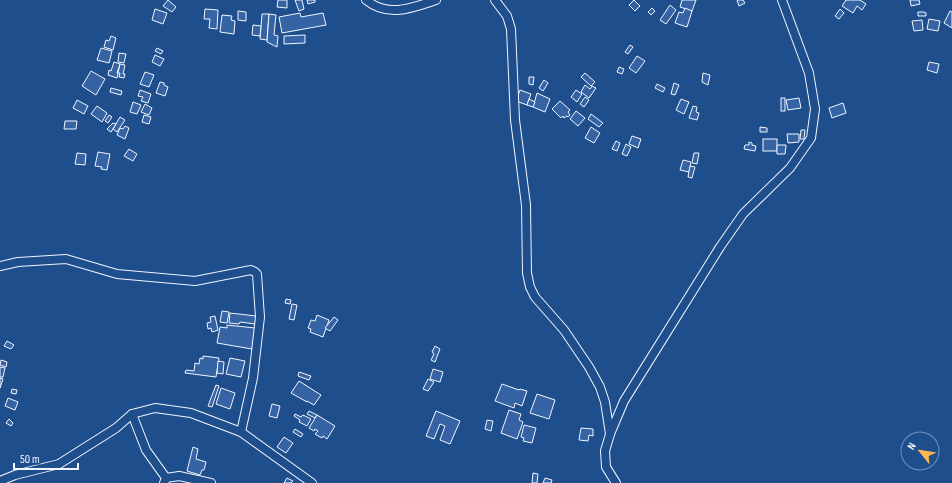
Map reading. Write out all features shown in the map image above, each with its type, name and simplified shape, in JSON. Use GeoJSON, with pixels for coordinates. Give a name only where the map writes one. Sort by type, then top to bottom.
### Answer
{"type":"FeatureCollection","features":[{"type":"Feature","properties":{"kind":"street"},"geometry":{"type":"LineString","coordinates":[[366,0],[374,6],[389,10],[413,8],[436,0]]}},
{"type":"Feature","properties":{"kind":"street"},"geometry":{"type":"LineString","coordinates":[[495,0],[507,16],[511,30],[515,120],[526,205],[527,273],[530,287],[535,297],[564,330],[589,367],[600,387],[605,402],[610,434]]}},
{"type":"Feature","properties":{"kind":"street"},"geometry":{"type":"LineString","coordinates":[[616,483],[606,467],[605,451],[610,434],[624,401],[720,247],[743,214],[790,168],[811,138],[815,109],[809,73],[782,0]]}},
{"type":"Feature","properties":{"kind":"street"},"geometry":{"type":"LineString","coordinates":[[0,266],[18,262],[66,260],[117,274],[195,281],[252,270],[255,272],[257,274],[260,317],[254,378],[241,432]]}},
{"type":"Feature","properties":{"kind":"street"},"geometry":{"type":"LineString","coordinates":[[0,481],[15,475],[59,464],[116,428],[132,414],[155,408],[191,413],[241,432],[312,483]]}},
{"type":"Feature","properties":{"kind":"street"},"geometry":{"type":"LineString","coordinates":[[132,414],[146,450],[165,480],[179,476],[211,483]]}},
{"type":"Feature","properties":{"kind":"building"},"geometry":{"type":"Polygon","coordinates":[[[168,0],[176,7],[172,12],[163,6],[168,0]]]}},
{"type":"Feature","properties":{"kind":"building"},"geometry":{"type":"Polygon","coordinates":[[[278,0],[287,0],[287,8],[277,7],[278,0]]]}},
{"type":"Feature","properties":{"kind":"building"},"geometry":{"type":"Polygon","coordinates":[[[295,0],[302,0],[304,9],[299,11],[295,0]]]}},
{"type":"Feature","properties":{"kind":"building"},"geometry":{"type":"Polygon","coordinates":[[[307,0],[315,0],[315,2],[308,4],[307,0]]]}},
{"type":"Feature","properties":{"kind":"building"},"geometry":{"type":"Polygon","coordinates":[[[634,0],[640,6],[635,11],[629,5],[634,0]]]}},
{"type":"Feature","properties":{"kind":"building"},"geometry":{"type":"Polygon","coordinates":[[[682,0],[696,0],[692,11],[680,7],[682,0]]]}},
{"type":"Feature","properties":{"kind":"building"},"geometry":{"type":"Polygon","coordinates":[[[737,0],[743,0],[745,3],[739,6],[737,0]]]}},
{"type":"Feature","properties":{"kind":"building"},"geometry":{"type":"Polygon","coordinates":[[[846,0],[860,0],[866,4],[862,10],[857,6],[853,13],[842,6],[846,0]]]}},
{"type":"Feature","properties":{"kind":"building"},"geometry":{"type":"Polygon","coordinates":[[[910,0],[919,0],[920,4],[911,6],[910,0]]]}},
{"type":"Feature","properties":{"kind":"building"},"geometry":{"type":"Polygon","coordinates":[[[670,5],[676,10],[666,24],[660,20],[670,5]]]}},
{"type":"Feature","properties":{"kind":"building"},"geometry":{"type":"Polygon","coordinates":[[[652,8],[655,11],[651,15],[648,12],[652,8]]]}},
{"type":"Feature","properties":{"kind":"building"},"geometry":{"type":"Polygon","coordinates":[[[685,8],[692,11],[687,27],[675,23],[679,12],[683,13],[685,8]]]}},
{"type":"Feature","properties":{"kind":"building"},"geometry":{"type":"Polygon","coordinates":[[[155,9],[167,13],[163,24],[152,20],[155,9]]]}},
{"type":"Feature","properties":{"kind":"building"},"geometry":{"type":"Polygon","coordinates":[[[205,9],[218,10],[217,29],[209,28],[210,19],[204,19],[205,9]]]}},
{"type":"Feature","properties":{"kind":"building"},"geometry":{"type":"Polygon","coordinates":[[[840,9],[844,13],[839,19],[835,16],[840,9]]]}},
{"type":"Feature","properties":{"kind":"building"},"geometry":{"type":"Polygon","coordinates":[[[238,11],[246,12],[246,21],[238,20],[238,11]]]}},
{"type":"Feature","properties":{"kind":"building"},"geometry":{"type":"Polygon","coordinates":[[[950,11],[952,12],[952,28],[944,23],[950,11]]]}},
{"type":"Feature","properties":{"kind":"building"},"geometry":{"type":"Polygon","coordinates":[[[918,12],[926,13],[926,16],[918,16],[918,12]]]}},
{"type":"Feature","properties":{"kind":"building"},"geometry":{"type":"Polygon","coordinates":[[[300,13],[301,17],[323,13],[326,25],[282,33],[279,17],[300,13]]]}},
{"type":"Feature","properties":{"kind":"building"},"geometry":{"type":"Polygon","coordinates":[[[262,14],[269,14],[267,40],[260,39],[262,14]]]}},
{"type":"Feature","properties":{"kind":"building"},"geometry":{"type":"Polygon","coordinates":[[[269,14],[276,15],[274,35],[278,36],[277,47],[267,42],[269,14]]]}},
{"type":"Feature","properties":{"kind":"building"},"geometry":{"type":"Polygon","coordinates":[[[222,15],[232,16],[231,20],[235,21],[234,34],[220,32],[222,15]]]}},
{"type":"Feature","properties":{"kind":"building"},"geometry":{"type":"Polygon","coordinates":[[[929,19],[940,21],[938,31],[927,29],[929,19]]]}},
{"type":"Feature","properties":{"kind":"building"},"geometry":{"type":"Polygon","coordinates":[[[922,20],[923,30],[914,31],[912,21],[922,20]]]}},
{"type":"Feature","properties":{"kind":"building"},"geometry":{"type":"Polygon","coordinates":[[[253,25],[261,26],[260,36],[252,35],[253,25]]]}},
{"type":"Feature","properties":{"kind":"building"},"geometry":{"type":"Polygon","coordinates":[[[305,35],[305,43],[284,44],[284,36],[305,35]]]}},
{"type":"Feature","properties":{"kind":"building"},"geometry":{"type":"Polygon","coordinates":[[[111,36],[116,38],[113,50],[104,47],[106,40],[109,41],[111,36]]]}},
{"type":"Feature","properties":{"kind":"building"},"geometry":{"type":"Polygon","coordinates":[[[630,45],[633,47],[628,54],[625,52],[630,45]]]}},
{"type":"Feature","properties":{"kind":"building"},"geometry":{"type":"Polygon","coordinates":[[[101,48],[112,51],[109,63],[97,60],[101,48]]]}},
{"type":"Feature","properties":{"kind":"building"},"geometry":{"type":"Polygon","coordinates":[[[157,48],[163,51],[161,54],[155,51],[157,48]]]}},
{"type":"Feature","properties":{"kind":"building"},"geometry":{"type":"Polygon","coordinates":[[[119,53],[126,54],[124,63],[118,62],[119,53]]]}},
{"type":"Feature","properties":{"kind":"building"},"geometry":{"type":"Polygon","coordinates":[[[155,55],[164,59],[160,66],[152,62],[155,55]]]}},
{"type":"Feature","properties":{"kind":"building"},"geometry":{"type":"Polygon","coordinates":[[[637,56],[645,61],[636,73],[629,68],[637,56]]]}},
{"type":"Feature","properties":{"kind":"building"},"geometry":{"type":"Polygon","coordinates":[[[114,62],[120,64],[117,78],[108,75],[114,62]]]}},
{"type":"Feature","properties":{"kind":"building"},"geometry":{"type":"Polygon","coordinates":[[[929,62],[939,64],[937,73],[927,70],[929,62]]]}},
{"type":"Feature","properties":{"kind":"building"},"geometry":{"type":"Polygon","coordinates":[[[120,64],[125,65],[123,74],[125,74],[124,78],[119,77],[120,73],[118,73],[120,64]]]}},
{"type":"Feature","properties":{"kind":"building"},"geometry":{"type":"Polygon","coordinates":[[[619,67],[624,69],[622,74],[617,72],[619,67]]]}},
{"type":"Feature","properties":{"kind":"building"},"geometry":{"type":"Polygon","coordinates":[[[91,71],[105,79],[96,95],[82,86],[91,71]]]}},
{"type":"Feature","properties":{"kind":"building"},"geometry":{"type":"Polygon","coordinates":[[[145,72],[154,75],[149,87],[140,84],[145,72]]]}},
{"type":"Feature","properties":{"kind":"building"},"geometry":{"type":"Polygon","coordinates":[[[585,73],[595,82],[591,86],[581,77],[585,73]]]}},
{"type":"Feature","properties":{"kind":"building"},"geometry":{"type":"Polygon","coordinates":[[[703,73],[710,75],[708,85],[702,82],[703,73]]]}},
{"type":"Feature","properties":{"kind":"building"},"geometry":{"type":"Polygon","coordinates":[[[529,77],[534,77],[533,85],[529,84],[529,77]]]}},
{"type":"Feature","properties":{"kind":"building"},"geometry":{"type":"Polygon","coordinates":[[[544,80],[548,83],[543,91],[539,88],[544,80]]]}},
{"type":"Feature","properties":{"kind":"building"},"geometry":{"type":"Polygon","coordinates":[[[160,82],[164,83],[164,85],[168,87],[165,96],[156,93],[160,82]]]}},
{"type":"Feature","properties":{"kind":"building"},"geometry":{"type":"Polygon","coordinates":[[[674,83],[679,85],[675,95],[671,94],[674,83]]]}},
{"type":"Feature","properties":{"kind":"building"},"geometry":{"type":"Polygon","coordinates":[[[657,84],[665,88],[663,92],[655,88],[657,84]]]}},
{"type":"Feature","properties":{"kind":"building"},"geometry":{"type":"Polygon","coordinates":[[[585,85],[590,89],[592,86],[596,88],[589,98],[581,92],[585,85]]]}},
{"type":"Feature","properties":{"kind":"building"},"geometry":{"type":"Polygon","coordinates":[[[111,88],[122,91],[121,95],[110,92],[111,88]]]}},
{"type":"Feature","properties":{"kind":"building"},"geometry":{"type":"Polygon","coordinates":[[[140,90],[151,94],[148,103],[141,101],[143,97],[138,96],[140,90]]]}},
{"type":"Feature","properties":{"kind":"building"},"geometry":{"type":"Polygon","coordinates":[[[520,90],[531,94],[527,105],[516,101],[520,90]]]}},
{"type":"Feature","properties":{"kind":"building"},"geometry":{"type":"Polygon","coordinates":[[[576,90],[582,94],[577,102],[571,97],[576,90]]]}},
{"type":"Feature","properties":{"kind":"building"},"geometry":{"type":"Polygon","coordinates":[[[537,93],[550,99],[545,112],[533,107],[537,93]]]}},
{"type":"Feature","properties":{"kind":"building"},"geometry":{"type":"Polygon","coordinates":[[[585,97],[589,100],[584,107],[580,104],[585,97]]]}},
{"type":"Feature","properties":{"kind":"building"},"geometry":{"type":"Polygon","coordinates":[[[781,98],[785,98],[785,111],[781,111],[781,98]]]}},
{"type":"Feature","properties":{"kind":"building"},"geometry":{"type":"Polygon","coordinates":[[[799,98],[801,108],[788,110],[786,100],[799,98]]]}},
{"type":"Feature","properties":{"kind":"building"},"geometry":{"type":"Polygon","coordinates":[[[529,99],[535,102],[533,107],[527,105],[529,99]]]}},
{"type":"Feature","properties":{"kind":"building"},"geometry":{"type":"Polygon","coordinates":[[[681,99],[689,102],[684,114],[676,110],[681,99]]]}},
{"type":"Feature","properties":{"kind":"building"},"geometry":{"type":"Polygon","coordinates":[[[77,100],[88,106],[84,114],[73,108],[77,100]]]}},
{"type":"Feature","properties":{"kind":"building"},"geometry":{"type":"Polygon","coordinates":[[[560,101],[570,110],[568,112],[570,115],[568,117],[567,116],[564,118],[563,116],[561,118],[552,109],[560,101]]]}},
{"type":"Feature","properties":{"kind":"building"},"geometry":{"type":"Polygon","coordinates":[[[133,102],[141,105],[137,114],[130,112],[133,102]]]}},
{"type":"Feature","properties":{"kind":"building"},"geometry":{"type":"Polygon","coordinates":[[[843,103],[846,113],[832,118],[829,108],[843,103]]]}},
{"type":"Feature","properties":{"kind":"building"},"geometry":{"type":"Polygon","coordinates":[[[145,104],[152,108],[149,115],[141,112],[145,104]]]}},
{"type":"Feature","properties":{"kind":"building"},"geometry":{"type":"Polygon","coordinates":[[[97,106],[107,113],[102,122],[91,114],[97,106]]]}},
{"type":"Feature","properties":{"kind":"building"},"geometry":{"type":"Polygon","coordinates":[[[693,106],[697,107],[696,112],[699,113],[697,120],[689,118],[693,106]]]}},
{"type":"Feature","properties":{"kind":"building"},"geometry":{"type":"Polygon","coordinates":[[[576,111],[585,118],[578,126],[570,119],[576,111]]]}},
{"type":"Feature","properties":{"kind":"building"},"geometry":{"type":"Polygon","coordinates":[[[591,114],[603,123],[599,127],[588,119],[591,114]]]}},
{"type":"Feature","properties":{"kind":"building"},"geometry":{"type":"Polygon","coordinates":[[[109,115],[112,117],[108,123],[105,121],[109,115]]]}},
{"type":"Feature","properties":{"kind":"building"},"geometry":{"type":"Polygon","coordinates":[[[144,115],[151,117],[149,124],[142,122],[144,115]]]}},
{"type":"Feature","properties":{"kind":"building"},"geometry":{"type":"Polygon","coordinates":[[[120,117],[125,120],[117,132],[113,129],[120,117]]]}},
{"type":"Feature","properties":{"kind":"building"},"geometry":{"type":"Polygon","coordinates":[[[65,121],[77,121],[76,129],[64,129],[65,121]]]}},
{"type":"Feature","properties":{"kind":"building"},"geometry":{"type":"Polygon","coordinates":[[[113,123],[116,124],[111,132],[107,129],[113,123]]]}},
{"type":"Feature","properties":{"kind":"building"},"geometry":{"type":"Polygon","coordinates":[[[125,126],[129,128],[125,139],[117,135],[120,128],[123,129],[125,126]]]}},
{"type":"Feature","properties":{"kind":"building"},"geometry":{"type":"Polygon","coordinates":[[[591,127],[600,133],[594,143],[585,138],[591,127]]]}},
{"type":"Feature","properties":{"kind":"building"},"geometry":{"type":"Polygon","coordinates":[[[760,127],[767,128],[767,132],[760,132],[760,127]]]}},
{"type":"Feature","properties":{"kind":"building"},"geometry":{"type":"Polygon","coordinates":[[[801,130],[805,130],[804,139],[800,139],[801,130]]]}},
{"type":"Feature","properties":{"kind":"building"},"geometry":{"type":"Polygon","coordinates":[[[787,134],[799,134],[799,142],[788,143],[787,134]]]}},
{"type":"Feature","properties":{"kind":"building"},"geometry":{"type":"Polygon","coordinates":[[[632,136],[641,139],[638,148],[629,144],[632,136]]]}},
{"type":"Feature","properties":{"kind":"building"},"geometry":{"type":"Polygon","coordinates":[[[763,139],[777,139],[777,151],[763,151],[763,139]]]}},
{"type":"Feature","properties":{"kind":"building"},"geometry":{"type":"Polygon","coordinates":[[[616,141],[620,143],[617,151],[612,149],[616,141]]]}},
{"type":"Feature","properties":{"kind":"building"},"geometry":{"type":"Polygon","coordinates":[[[749,142],[756,146],[755,151],[744,149],[745,145],[749,145],[749,142]]]}},
{"type":"Feature","properties":{"kind":"building"},"geometry":{"type":"Polygon","coordinates":[[[626,144],[631,147],[627,156],[622,154],[626,144]]]}},
{"type":"Feature","properties":{"kind":"building"},"geometry":{"type":"Polygon","coordinates":[[[777,145],[786,145],[785,154],[777,154],[777,145]]]}},
{"type":"Feature","properties":{"kind":"building"},"geometry":{"type":"Polygon","coordinates":[[[129,149],[137,154],[133,161],[124,156],[129,149]]]}},
{"type":"Feature","properties":{"kind":"building"},"geometry":{"type":"Polygon","coordinates":[[[98,152],[110,154],[107,170],[101,169],[102,167],[95,166],[98,152]]]}},
{"type":"Feature","properties":{"kind":"building"},"geometry":{"type":"Polygon","coordinates":[[[77,153],[86,154],[85,165],[75,164],[77,153]]]}},
{"type":"Feature","properties":{"kind":"building"},"geometry":{"type":"Polygon","coordinates":[[[694,153],[699,153],[697,164],[692,163],[694,153]]]}},
{"type":"Feature","properties":{"kind":"building"},"geometry":{"type":"Polygon","coordinates":[[[683,160],[691,162],[689,172],[680,170],[683,160]]]}},
{"type":"Feature","properties":{"kind":"building"},"geometry":{"type":"Polygon","coordinates":[[[690,166],[695,167],[692,178],[688,177],[690,166]]]}},
{"type":"Feature","properties":{"kind":"building"},"geometry":{"type":"Polygon","coordinates":[[[286,299],[291,300],[290,304],[285,303],[286,299]]]}},
{"type":"Feature","properties":{"kind":"building"},"geometry":{"type":"Polygon","coordinates":[[[292,304],[297,305],[294,320],[289,319],[292,304]]]}},
{"type":"Feature","properties":{"kind":"building"},"geometry":{"type":"Polygon","coordinates":[[[222,311],[229,312],[227,323],[220,322],[222,311]]]}},
{"type":"Feature","properties":{"kind":"building"},"geometry":{"type":"Polygon","coordinates":[[[230,313],[256,316],[255,324],[240,322],[239,324],[229,323],[230,313]]]}},
{"type":"Feature","properties":{"kind":"building"},"geometry":{"type":"Polygon","coordinates":[[[317,315],[329,320],[323,337],[310,332],[311,329],[308,328],[311,320],[315,321],[317,315]]]}},
{"type":"Feature","properties":{"kind":"building"},"geometry":{"type":"Polygon","coordinates":[[[215,316],[218,330],[212,332],[211,328],[208,329],[207,323],[211,322],[210,317],[215,316]]]}},
{"type":"Feature","properties":{"kind":"building"},"geometry":{"type":"Polygon","coordinates":[[[334,317],[338,320],[330,331],[325,328],[334,317]]]}},
{"type":"Feature","properties":{"kind":"building"},"geometry":{"type":"Polygon","coordinates":[[[227,325],[255,328],[252,349],[217,343],[220,327],[227,328],[227,325]]]}},
{"type":"Feature","properties":{"kind":"building"},"geometry":{"type":"Polygon","coordinates":[[[7,341],[14,345],[11,349],[4,346],[7,341]]]}},
{"type":"Feature","properties":{"kind":"building"},"geometry":{"type":"Polygon","coordinates":[[[435,346],[440,349],[435,362],[431,360],[434,354],[432,352],[435,346]]]}},
{"type":"Feature","properties":{"kind":"building"},"geometry":{"type":"Polygon","coordinates":[[[203,356],[219,358],[216,377],[185,373],[186,370],[194,371],[195,363],[199,364],[200,358],[203,359],[203,356]]]}},
{"type":"Feature","properties":{"kind":"building"},"geometry":{"type":"Polygon","coordinates":[[[230,358],[245,361],[241,377],[226,374],[230,358]]]}},
{"type":"Feature","properties":{"kind":"building"},"geometry":{"type":"Polygon","coordinates":[[[1,360],[7,362],[6,367],[0,365],[1,360]]]}},
{"type":"Feature","properties":{"kind":"building"},"geometry":{"type":"Polygon","coordinates":[[[218,361],[224,362],[223,374],[217,373],[218,361]]]}},
{"type":"Feature","properties":{"kind":"building"},"geometry":{"type":"Polygon","coordinates":[[[0,367],[5,368],[3,377],[0,377],[0,367]]]}},
{"type":"Feature","properties":{"kind":"building"},"geometry":{"type":"Polygon","coordinates":[[[433,369],[443,372],[440,382],[430,379],[433,369]]]}},
{"type":"Feature","properties":{"kind":"building"},"geometry":{"type":"Polygon","coordinates":[[[299,372],[311,376],[309,380],[298,376],[299,372]]]}},
{"type":"Feature","properties":{"kind":"building"},"geometry":{"type":"Polygon","coordinates":[[[0,378],[3,379],[0,388],[0,378]]]}},
{"type":"Feature","properties":{"kind":"building"},"geometry":{"type":"Polygon","coordinates":[[[428,379],[434,382],[428,391],[423,389],[428,379]]]}},
{"type":"Feature","properties":{"kind":"building"},"geometry":{"type":"Polygon","coordinates":[[[299,381],[321,395],[314,405],[291,393],[299,381]]]}},
{"type":"Feature","properties":{"kind":"building"},"geometry":{"type":"Polygon","coordinates":[[[502,384],[527,391],[522,406],[515,403],[514,408],[495,401],[502,384]]]}},
{"type":"Feature","properties":{"kind":"building"},"geometry":{"type":"Polygon","coordinates":[[[216,385],[219,386],[212,407],[208,406],[216,385]]]}},
{"type":"Feature","properties":{"kind":"building"},"geometry":{"type":"Polygon","coordinates":[[[221,388],[235,393],[230,409],[216,404],[221,388]]]}},
{"type":"Feature","properties":{"kind":"building"},"geometry":{"type":"Polygon","coordinates":[[[12,389],[17,390],[16,394],[11,393],[12,389]]]}},
{"type":"Feature","properties":{"kind":"building"},"geometry":{"type":"Polygon","coordinates":[[[537,394],[555,400],[549,419],[530,413],[537,394]]]}},
{"type":"Feature","properties":{"kind":"building"},"geometry":{"type":"Polygon","coordinates":[[[8,398],[18,402],[15,410],[5,406],[8,398]]]}},
{"type":"Feature","properties":{"kind":"building"},"geometry":{"type":"Polygon","coordinates":[[[272,404],[280,406],[277,418],[269,416],[272,404]]]}},
{"type":"Feature","properties":{"kind":"building"},"geometry":{"type":"Polygon","coordinates":[[[509,410],[521,414],[519,420],[523,422],[517,439],[501,433],[509,410]]]}},
{"type":"Feature","properties":{"kind":"building"},"geometry":{"type":"Polygon","coordinates":[[[309,411],[317,415],[315,418],[307,414],[309,411]]]}},
{"type":"Feature","properties":{"kind":"building"},"geometry":{"type":"Polygon","coordinates":[[[436,411],[460,421],[450,444],[440,440],[445,426],[440,424],[434,439],[426,436],[436,411]]]}},
{"type":"Feature","properties":{"kind":"building"},"geometry":{"type":"Polygon","coordinates":[[[295,414],[301,417],[303,415],[311,419],[307,426],[299,422],[300,420],[294,416],[295,414]]]}},
{"type":"Feature","properties":{"kind":"building"},"geometry":{"type":"Polygon","coordinates":[[[317,415],[335,426],[327,439],[323,436],[322,438],[315,434],[318,431],[315,429],[314,431],[309,428],[317,415]]]}},
{"type":"Feature","properties":{"kind":"building"},"geometry":{"type":"Polygon","coordinates":[[[9,419],[13,423],[11,426],[6,423],[9,419]]]}},
{"type":"Feature","properties":{"kind":"building"},"geometry":{"type":"Polygon","coordinates":[[[487,420],[493,421],[491,431],[485,429],[487,420]]]}},
{"type":"Feature","properties":{"kind":"building"},"geometry":{"type":"Polygon","coordinates":[[[524,425],[536,428],[532,443],[523,441],[524,438],[521,437],[524,425]]]}},
{"type":"Feature","properties":{"kind":"building"},"geometry":{"type":"Polygon","coordinates":[[[581,428],[593,429],[593,436],[589,435],[588,441],[579,440],[581,428]]]}},
{"type":"Feature","properties":{"kind":"building"},"geometry":{"type":"Polygon","coordinates":[[[295,429],[303,434],[301,437],[293,432],[295,429]]]}},
{"type":"Feature","properties":{"kind":"building"},"geometry":{"type":"Polygon","coordinates":[[[284,437],[293,443],[286,453],[277,447],[284,437]]]}},
{"type":"Feature","properties":{"kind":"building"},"geometry":{"type":"Polygon","coordinates":[[[193,447],[198,449],[196,459],[206,462],[204,470],[202,470],[200,475],[187,471],[193,447]]]}},
{"type":"Feature","properties":{"kind":"building"},"geometry":{"type":"Polygon","coordinates":[[[533,473],[538,474],[537,483],[532,483],[533,473]]]}},
{"type":"Feature","properties":{"kind":"building"},"geometry":{"type":"Polygon","coordinates":[[[287,478],[293,481],[291,483],[284,483],[287,478]]]}},
{"type":"Feature","properties":{"kind":"building"},"geometry":{"type":"Polygon","coordinates":[[[545,478],[552,480],[551,483],[543,483],[545,478]]]}}]}
